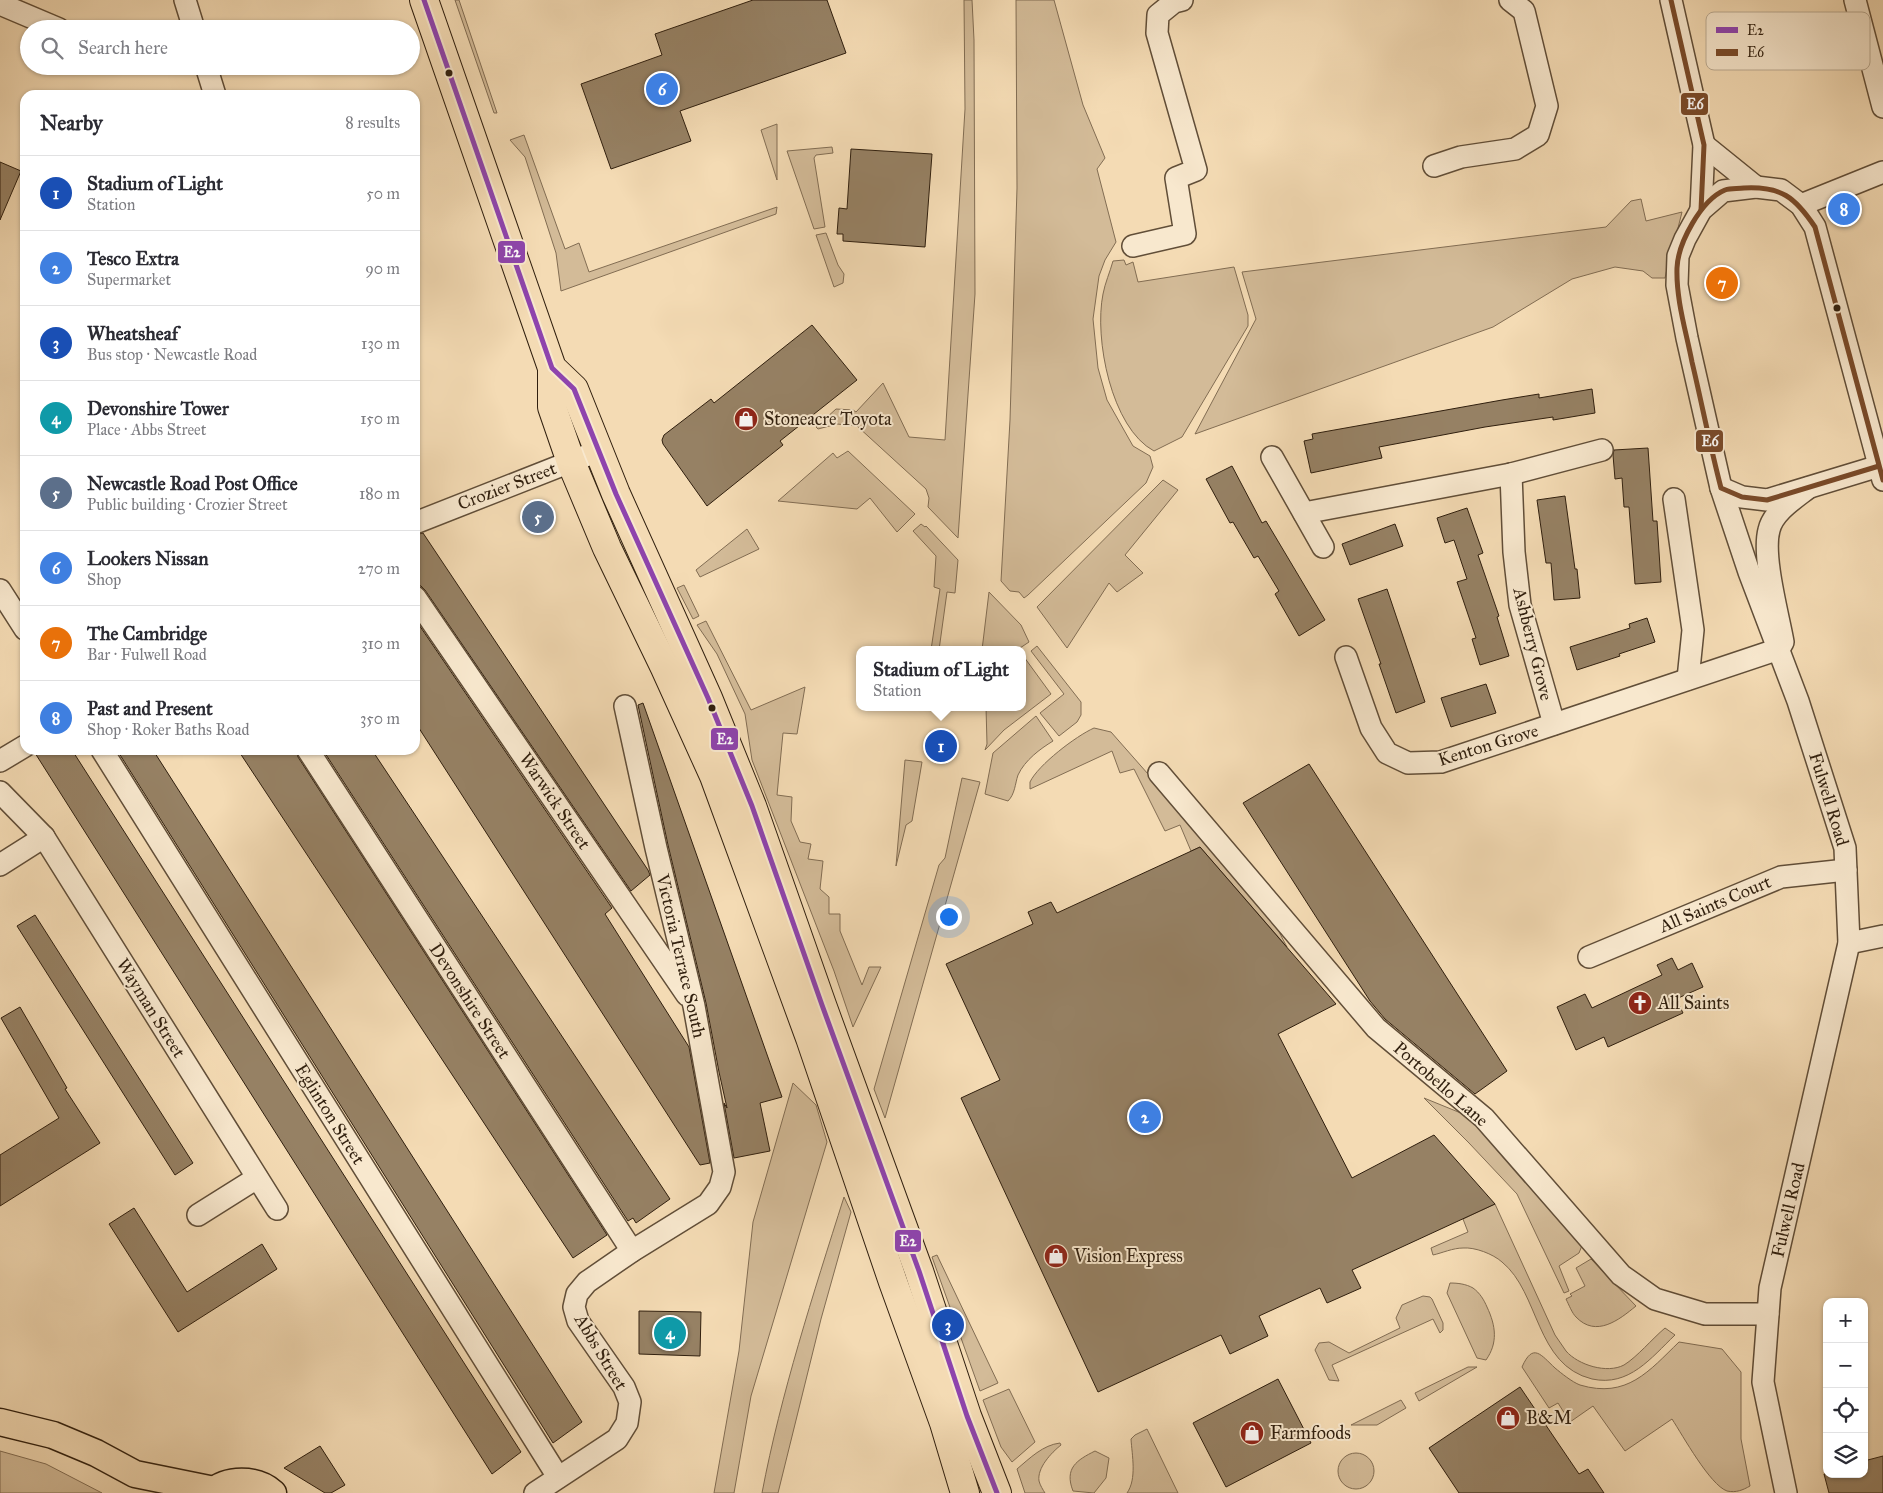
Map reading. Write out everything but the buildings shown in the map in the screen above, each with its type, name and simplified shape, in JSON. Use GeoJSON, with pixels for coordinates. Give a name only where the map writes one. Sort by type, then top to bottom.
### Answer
{"type":"FeatureCollection","features":[{"type":"Feature","properties":{"kind":"highway"},"geometry":{"type":"LineString","coordinates":[[424,0],[552,368],[552,407],[571,462],[606,548],[665,668],[714,776],[810,1038],[944,1423],[965,1493]]}},
{"type":"Feature","properties":{"kind":"highway"},"geometry":{"type":"LineString","coordinates":[[552,368],[574,389],[598,451],[708,698],[752,806],[919,1271],[967,1416],[997,1493]]}},
{"type":"Feature","properties":{"kind":"main road"},"geometry":{"type":"LineString","coordinates":[[0,1422],[53,1435],[96,1453],[143,1484],[212,1492],[227,1484],[240,1481],[255,1483],[273,1493]]}},
{"type":"Feature","properties":{"kind":"street"},"geometry":{"type":"LineString","coordinates":[[184,0],[191,20]]}},
{"type":"Feature","properties":{"kind":"street"},"geometry":{"type":"LineString","coordinates":[[1133,246],[1185,234],[1176,178],[1196,170],[1157,33],[1158,15],[1174,2],[1182,0]]}},
{"type":"Feature","properties":{"kind":"street"},"geometry":{"type":"LineString","coordinates":[[1434,166],[1461,157],[1516,149],[1538,135],[1547,106],[1524,11],[1510,0]]}},
{"type":"Feature","properties":{"kind":"street","name":"Fulwell Road"},"geometry":{"type":"LineString","coordinates":[[1671,0],[1704,146],[1701,210]]}},
{"type":"Feature","properties":{"kind":"street"},"geometry":{"type":"LineString","coordinates":[[0,4],[38,20]]}},
{"type":"Feature","properties":{"kind":"street"},"geometry":{"type":"LineString","coordinates":[[1870,57],[1883,107]]}},
{"type":"Feature","properties":{"kind":"street"},"geometry":{"type":"LineString","coordinates":[[209,75],[213,90]]}},
{"type":"Feature","properties":{"kind":"street"},"geometry":{"type":"LineString","coordinates":[[1704,146],[1756,187]]}},
{"type":"Feature","properties":{"kind":"street"},"geometry":{"type":"LineString","coordinates":[[1720,488],[1742,497],[1767,500],[1808,488],[1881,473],[1815,227],[1801,205],[1883,172]]}},
{"type":"Feature","properties":{"kind":"street","name":"Fulwell Road"},"geometry":{"type":"LineString","coordinates":[[1786,1493],[1763,1382],[1768,1314],[1772,1279],[1849,943],[1845,848],[1798,701],[1749,572],[1720,488],[1687,338],[1678,285],[1678,256],[1701,210],[1724,191],[1756,187],[1781,190],[1801,205]]}},
{"type":"Feature","properties":{"kind":"street"},"geometry":{"type":"LineString","coordinates":[[1304,513],[1511,474],[1602,450]]}},
{"type":"Feature","properties":{"kind":"street","name":"Crozier Street"},"geometry":{"type":"LineString","coordinates":[[420,520],[598,451]]}},
{"type":"Feature","properties":{"kind":"street"},"geometry":{"type":"LineString","coordinates":[[1272,457],[1323,547]]}},
{"type":"Feature","properties":{"kind":"street","name":"Ashberry Grove"},"geometry":{"type":"LineString","coordinates":[[1511,474],[1514,552],[1520,605],[1554,724]]}},
{"type":"Feature","properties":{"kind":"street"},"geometry":{"type":"LineString","coordinates":[[1779,648],[1783,642],[1767,555],[1769,529],[1780,511],[1808,488]]}},
{"type":"Feature","properties":{"kind":"street"},"geometry":{"type":"LineString","coordinates":[[1674,498],[1693,630],[1688,679]]}},
{"type":"Feature","properties":{"kind":"street"},"geometry":{"type":"LineString","coordinates":[[0,590],[20,621]]}},
{"type":"Feature","properties":{"kind":"street","name":"Warwick Street"},"geometry":{"type":"LineString","coordinates":[[420,604],[694,1006]]}},
{"type":"Feature","properties":{"kind":"street","name":"Kenton Grove"},"geometry":{"type":"LineString","coordinates":[[1346,657],[1371,728],[1387,753],[1408,763],[1441,762],[1779,648]]}},
{"type":"Feature","properties":{"kind":"street","name":"Victoria Terrace South"},"geometry":{"type":"LineString","coordinates":[[625,706],[656,848],[694,1006],[724,1172],[720,1187],[708,1204]]}},
{"type":"Feature","properties":{"kind":"street"},"geometry":{"type":"LineString","coordinates":[[0,761],[20,749]]}},
{"type":"Feature","properties":{"kind":"street","name":"Eglinton Street"},"geometry":{"type":"LineString","coordinates":[[105,755],[558,1477]]}},
{"type":"Feature","properties":{"kind":"street","name":"Devonshire Street"},"geometry":{"type":"LineString","coordinates":[[311,755],[632,1251]]}},
{"type":"Feature","properties":{"kind":"street","name":"Portobello Lane"},"geometry":{"type":"LineString","coordinates":[[1160,773],[1376,1028],[1484,1118],[1622,1275],[1655,1300],[1705,1314],[1768,1314]]}},
{"type":"Feature","properties":{"kind":"street","name":"Wayman Street"},"geometry":{"type":"LineString","coordinates":[[0,792],[44,837],[277,1210]]}},
{"type":"Feature","properties":{"kind":"street"},"geometry":{"type":"LineString","coordinates":[[0,866],[44,837]]}},
{"type":"Feature","properties":{"kind":"street","name":"All Saints Court"},"geometry":{"type":"LineString","coordinates":[[1589,957],[1780,877],[1846,870]]}},
{"type":"Feature","properties":{"kind":"street"},"geometry":{"type":"LineString","coordinates":[[1849,943],[1883,936]]}},
{"type":"Feature","properties":{"kind":"street"},"geometry":{"type":"LineString","coordinates":[[198,1214],[257,1178]]}},
{"type":"Feature","properties":{"kind":"street","name":"Abbs Street"},"geometry":{"type":"LineString","coordinates":[[535,1493],[617,1439],[627,1423],[630,1402],[624,1387],[578,1321],[574,1307],[577,1294],[586,1282],[708,1204]]}},
{"type":"Feature","properties":{"kind":"shaded area"},"geometry":{"type":"Polygon","coordinates":[[[455,0],[459,0],[497,113],[494,113],[455,0]]]}},
{"type":"Feature","properties":{"kind":"shaded area"},"geometry":{"type":"Polygon","coordinates":[[[964,0],[972,0],[974,40],[975,294],[958,538],[928,507],[929,498],[926,489],[857,426],[837,424],[818,429],[816,427],[836,409],[853,410],[856,412],[883,383],[909,437],[945,440],[965,109],[964,0]]]}},
{"type":"Feature","properties":{"kind":"shaded area"},"geometry":{"type":"Polygon","coordinates":[[[1016,0],[1054,0],[1083,105],[1105,158],[1097,169],[1116,242],[1105,260],[1099,276],[1093,319],[1098,368],[1107,400],[1133,446],[1150,456],[1153,467],[1146,483],[1024,598],[1019,592],[1010,591],[1001,581],[1010,420],[1017,188],[1016,0]]]}},
{"type":"Feature","properties":{"kind":"shaded area"},"geometry":{"type":"Polygon","coordinates":[[[777,124],[777,180],[761,130],[777,124]]]}},
{"type":"Feature","properties":{"kind":"shaded area"},"geometry":{"type":"Polygon","coordinates":[[[524,135],[565,249],[579,243],[589,272],[777,207],[776,214],[561,291],[556,253],[525,157],[510,140],[524,135]]]}},
{"type":"Feature","properties":{"kind":"shaded area"},"geometry":{"type":"Polygon","coordinates":[[[832,147],[833,153],[816,155],[814,158],[825,227],[814,229],[787,151],[832,147]]]}},
{"type":"Feature","properties":{"kind":"shaded area"},"geometry":{"type":"Polygon","coordinates":[[[1641,199],[1646,221],[1682,212],[1665,278],[1652,278],[1643,271],[1615,267],[1572,279],[1493,327],[1195,434],[1256,319],[1242,272],[1606,227],[1631,201],[1641,199]]]}},
{"type":"Feature","properties":{"kind":"shaded area"},"geometry":{"type":"Polygon","coordinates":[[[826,233],[838,265],[844,274],[843,283],[834,287],[816,235],[826,233]]]}},
{"type":"Feature","properties":{"kind":"shaded area"},"geometry":{"type":"Polygon","coordinates":[[[1124,260],[1126,265],[1133,262],[1138,282],[1234,267],[1248,315],[1248,326],[1182,437],[1154,451],[1139,439],[1127,423],[1117,403],[1104,357],[1101,334],[1103,294],[1113,261],[1124,260]]]}},
{"type":"Feature","properties":{"kind":"shaded area"},"geometry":{"type":"Polygon","coordinates":[[[848,451],[915,514],[897,532],[870,498],[857,509],[778,501],[833,453],[837,458],[848,451]]]}},
{"type":"Feature","properties":{"kind":"shaded area"},"geometry":{"type":"Polygon","coordinates":[[[1163,480],[1178,490],[1125,555],[1143,573],[1117,592],[1109,583],[1067,648],[1037,607],[1163,480]]]}},
{"type":"Feature","properties":{"kind":"shaded area"},"geometry":{"type":"Polygon","coordinates":[[[921,524],[926,526],[958,560],[955,593],[947,592],[940,646],[932,646],[940,589],[934,587],[936,556],[913,531],[921,524]]]}},
{"type":"Feature","properties":{"kind":"shaded area"},"geometry":{"type":"Polygon","coordinates":[[[747,529],[759,549],[700,577],[696,570],[747,529]]]}},
{"type":"Feature","properties":{"kind":"shaded area"},"geometry":{"type":"Polygon","coordinates":[[[684,585],[699,616],[693,619],[677,588],[684,585]]]}},
{"type":"Feature","properties":{"kind":"shaded area"},"geometry":{"type":"Polygon","coordinates":[[[989,592],[1021,625],[1029,642],[1023,646],[982,646],[989,592]]]}},
{"type":"Feature","properties":{"kind":"shaded area"},"geometry":{"type":"Polygon","coordinates":[[[706,621],[751,710],[805,687],[797,734],[783,733],[777,795],[792,797],[791,821],[800,842],[811,844],[808,859],[823,861],[820,889],[829,897],[829,914],[840,914],[840,931],[862,985],[869,967],[881,967],[853,1027],[834,971],[752,760],[745,714],[717,654],[697,625],[706,621]]]}},
{"type":"Feature","properties":{"kind":"shaded area"},"geometry":{"type":"Polygon","coordinates":[[[1037,646],[1081,702],[1081,715],[1077,722],[1059,736],[1040,713],[1064,694],[1031,651],[1037,646]]]}},
{"type":"Feature","properties":{"kind":"shaded area"},"geometry":{"type":"Polygon","coordinates":[[[1026,660],[1051,694],[1004,730],[985,750],[987,744],[986,711],[1026,711],[1026,660]]]}},
{"type":"Feature","properties":{"kind":"shaded area"},"geometry":{"type":"Polygon","coordinates":[[[1036,716],[1053,741],[1038,751],[1025,764],[1018,775],[1008,801],[985,794],[993,753],[1036,716]]]}},
{"type":"Feature","properties":{"kind":"shaded area"},"geometry":{"type":"Polygon","coordinates":[[[1094,728],[1111,732],[1267,909],[1287,947],[1200,847],[1191,851],[1180,825],[1165,831],[1134,769],[1120,773],[1112,751],[1030,789],[1030,782],[1034,775],[1049,760],[1068,744],[1094,728]]]}},
{"type":"Feature","properties":{"kind":"shaded area"},"geometry":{"type":"Polygon","coordinates":[[[905,760],[922,762],[912,821],[906,825],[896,866],[905,760]]]}},
{"type":"Feature","properties":{"kind":"shaded area"},"geometry":{"type":"Polygon","coordinates":[[[962,778],[980,782],[885,1118],[874,1089],[939,865],[945,858],[962,778]]]}},
{"type":"Feature","properties":{"kind":"shaded area"},"geometry":{"type":"Polygon","coordinates":[[[793,1083],[816,1105],[827,1142],[751,1396],[734,1493],[714,1493],[739,1351],[753,1222],[793,1083]]]}},
{"type":"Feature","properties":{"kind":"shaded area"},"geometry":{"type":"Polygon","coordinates":[[[1424,1098],[1473,1118],[1583,1243],[1579,1253],[1559,1266],[1569,1291],[1564,1293],[1517,1194],[1424,1098]]]}},
{"type":"Feature","properties":{"kind":"shaded area"},"geometry":{"type":"Polygon","coordinates":[[[844,1197],[851,1212],[821,1319],[778,1493],[762,1493],[788,1381],[844,1197]]]}},
{"type":"Feature","properties":{"kind":"shaded area"},"geometry":{"type":"Polygon","coordinates":[[[1495,1204],[1555,1335],[1571,1356],[1593,1367],[1617,1368],[1634,1357],[1665,1328],[1675,1335],[1638,1369],[1617,1379],[1592,1379],[1573,1371],[1559,1359],[1548,1344],[1524,1291],[1514,1275],[1502,1262],[1494,1256],[1468,1248],[1455,1249],[1433,1255],[1431,1248],[1468,1232],[1463,1219],[1495,1204]]]}},
{"type":"Feature","properties":{"kind":"shaded area"},"geometry":{"type":"Polygon","coordinates":[[[937,1255],[998,1383],[980,1391],[932,1257],[937,1255]]]}},
{"type":"Feature","properties":{"kind":"shaded area"},"geometry":{"type":"Polygon","coordinates":[[[1591,1259],[1636,1306],[1622,1317],[1607,1325],[1591,1326],[1584,1323],[1576,1317],[1566,1299],[1572,1296],[1570,1294],[1585,1286],[1576,1268],[1591,1259]]]}},
{"type":"Feature","properties":{"kind":"shaded area"},"geometry":{"type":"Polygon","coordinates":[[[1450,1283],[1462,1284],[1473,1288],[1480,1294],[1486,1304],[1494,1328],[1494,1341],[1486,1360],[1477,1358],[1447,1293],[1450,1283]]]}},
{"type":"Feature","properties":{"kind":"shaded area"},"geometry":{"type":"Polygon","coordinates":[[[1423,1296],[1432,1299],[1443,1323],[1443,1330],[1440,1333],[1433,1319],[1332,1365],[1339,1381],[1329,1380],[1315,1350],[1319,1343],[1329,1342],[1349,1353],[1400,1328],[1396,1318],[1402,1305],[1423,1296]]]}},
{"type":"Feature","properties":{"kind":"shaded area"},"geometry":{"type":"Polygon","coordinates":[[[1679,1342],[1722,1349],[1741,1372],[1741,1439],[1750,1486],[1745,1489],[1730,1492],[1720,1487],[1697,1459],[1672,1419],[1625,1451],[1593,1406],[1570,1422],[1558,1403],[1549,1408],[1522,1367],[1530,1355],[1537,1353],[1577,1384],[1597,1388],[1611,1388],[1636,1380],[1679,1342]]]}},
{"type":"Feature","properties":{"kind":"shaded area"},"geometry":{"type":"Polygon","coordinates":[[[1468,1367],[1477,1367],[1419,1401],[1415,1393],[1468,1367]]]}},
{"type":"Feature","properties":{"kind":"shaded area"},"geometry":{"type":"Polygon","coordinates":[[[1009,1389],[1035,1442],[1012,1462],[1001,1447],[983,1400],[1009,1389]]]}},
{"type":"Feature","properties":{"kind":"shaded area"},"geometry":{"type":"Polygon","coordinates":[[[1401,1400],[1406,1408],[1377,1425],[1351,1425],[1401,1400]]]}},
{"type":"Feature","properties":{"kind":"shaded area"},"geometry":{"type":"Polygon","coordinates":[[[1147,1429],[1178,1493],[1127,1493],[1133,1474],[1131,1439],[1147,1429]]]}},
{"type":"Feature","properties":{"kind":"shaded area"},"geometry":{"type":"Polygon","coordinates":[[[1060,1443],[1061,1445],[1049,1456],[1040,1471],[1039,1481],[1045,1493],[1025,1493],[1017,1469],[1042,1449],[1060,1443]]]}},
{"type":"Feature","properties":{"kind":"shaded area"},"geometry":{"type":"Polygon","coordinates":[[[0,1451],[46,1464],[102,1493],[0,1493],[0,1451]]]}},
{"type":"Feature","properties":{"kind":"shaded area"},"geometry":{"type":"Polygon","coordinates":[[[1095,1451],[1109,1458],[1106,1478],[1094,1493],[1073,1491],[1071,1471],[1078,1462],[1095,1451]]]}},
{"type":"Feature","properties":{"kind":"shaded area"},"geometry":{"type":"Polygon","coordinates":[[[1356,1453],[1368,1459],[1374,1471],[1368,1483],[1356,1489],[1344,1483],[1338,1471],[1344,1459],[1356,1453]]]}},
{"type":"Feature","properties":{"kind":"transit line","name":"E2"},"geometry":{"type":"LineString","coordinates":[[424,0],[552,368],[574,389],[616,494],[708,698],[752,806],[919,1271],[967,1416],[997,1493]]}},
{"type":"Feature","properties":{"kind":"transit line","name":"E6"},"geometry":{"type":"LineString","coordinates":[[1671,0],[1704,145],[1701,210]]}},
{"type":"Feature","properties":{"kind":"transit line","name":"E6"},"geometry":{"type":"LineString","coordinates":[[1879,466],[1767,500],[1742,497],[1721,488],[1682,315],[1677,280],[1678,258],[1686,235],[1700,212],[1716,195],[1725,190],[1732,189],[1768,189],[1786,195],[1794,201],[1815,227],[1883,480]]}},
{"type":"Feature","properties":{"kind":"place","name":"Lookers Nissan"},"geometry":{"type":"Point","coordinates":[662,89]}},
{"type":"Feature","properties":{"kind":"place","name":"Past and Present"},"geometry":{"type":"Point","coordinates":[1844,209]}},
{"type":"Feature","properties":{"kind":"place","name":"The Cambridge"},"geometry":{"type":"Point","coordinates":[1722,283]}},
{"type":"Feature","properties":{"kind":"place","name":"Stoneacre Toyota"},"geometry":{"type":"Point","coordinates":[746,419]}},
{"type":"Feature","properties":{"kind":"place","name":"Newcastle Road Post Office"},"geometry":{"type":"Point","coordinates":[538,517]}},
{"type":"Feature","properties":{"kind":"place","name":"Stadium of Light"},"geometry":{"type":"Point","coordinates":[941,746]}},
{"type":"Feature","properties":{"kind":"place","name":"All Saints"},"geometry":{"type":"Point","coordinates":[1640,1003]}},
{"type":"Feature","properties":{"kind":"place","name":"Tesco Extra"},"geometry":{"type":"Point","coordinates":[1145,1117]}},
{"type":"Feature","properties":{"kind":"place","name":"Vision Express"},"geometry":{"type":"Point","coordinates":[1056,1256]}},
{"type":"Feature","properties":{"kind":"place","name":"Wheatsheaf"},"geometry":{"type":"Point","coordinates":[948,1325]}},
{"type":"Feature","properties":{"kind":"place","name":"Devonshire Tower"},"geometry":{"type":"Point","coordinates":[670,1333]}},
{"type":"Feature","properties":{"kind":"place","name":"B&M"},"geometry":{"type":"Point","coordinates":[1508,1418]}},
{"type":"Feature","properties":{"kind":"place","name":"Farmfoods"},"geometry":{"type":"Point","coordinates":[1252,1433]}}]}
